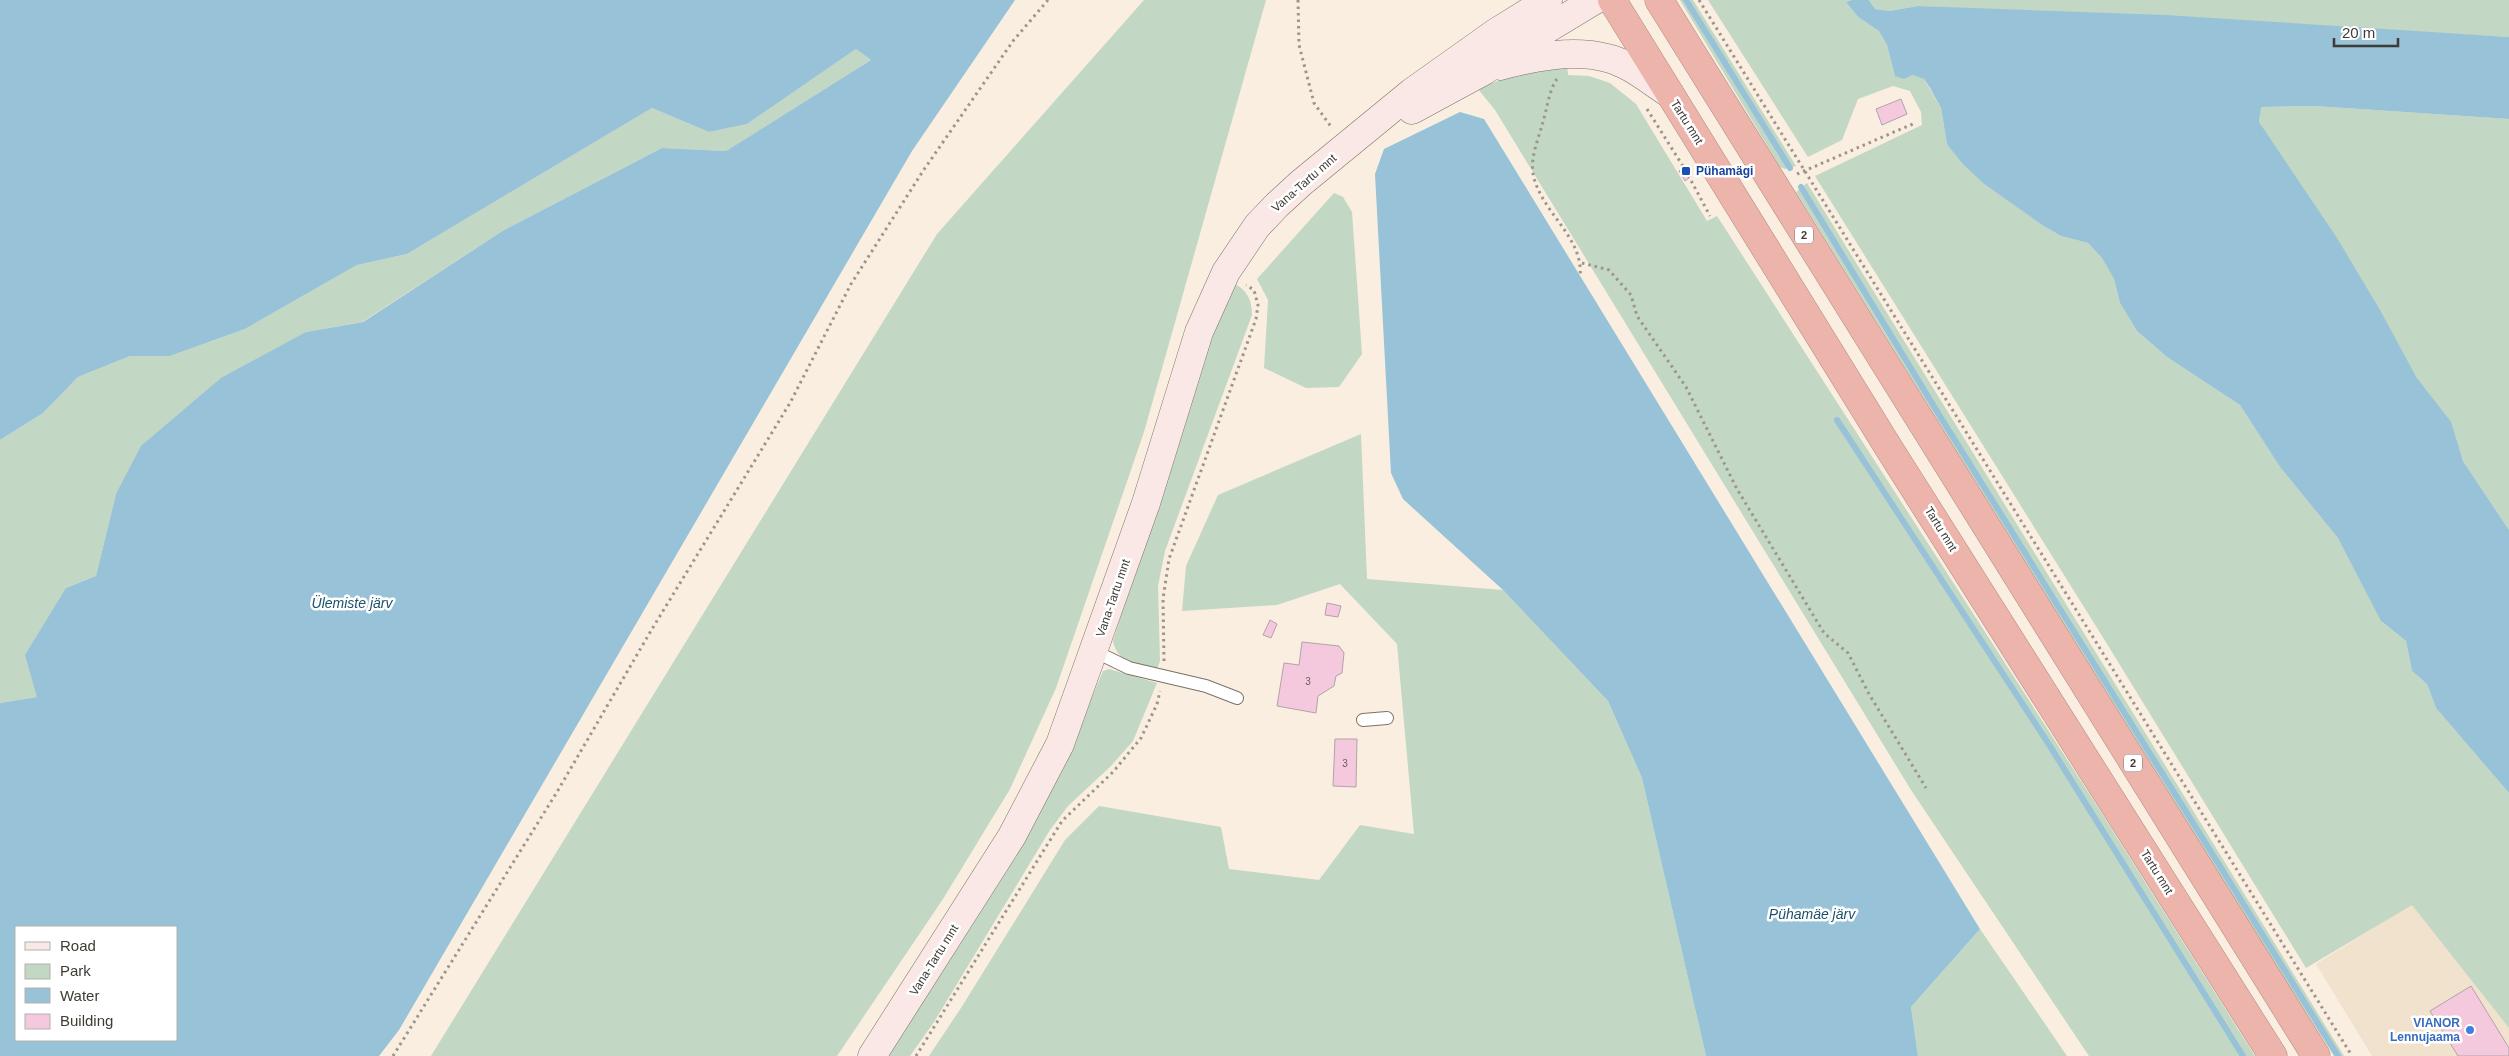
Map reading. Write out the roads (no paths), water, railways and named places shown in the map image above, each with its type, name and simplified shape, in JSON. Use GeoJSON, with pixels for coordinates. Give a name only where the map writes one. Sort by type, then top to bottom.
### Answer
{"type":"FeatureCollection","features":[{"type":"Feature","properties":{"kind":"highway","name":"Tartu mnt"},"geometry":{"type":"LineString","coordinates":[[1612,0],[1890,450],[2273,1056]]}},
{"type":"Feature","properties":{"kind":"highway","name":"2"},"geometry":{"type":"LineString","coordinates":[[1659,0],[2316,1056]]}},
{"type":"Feature","properties":{"kind":"street"},"geometry":{"type":"LineString","coordinates":[[1495,33],[1518,0]]}},
{"type":"Feature","properties":{"kind":"street","name":"Vana-Tartu mnt"},"geometry":{"type":"LineString","coordinates":[[872,1056],[1012,836],[1060,744],[1146,503],[1199,332],[1226,272],[1257,226],[1277,204],[1412,92],[1495,33],[1548,0]]}},
{"type":"Feature","properties":{"kind":"street","name":"Vana-Tartu mnt"},"geometry":{"type":"LineString","coordinates":[[1346,147],[1484,71],[1509,52],[1595,0]]}},
{"type":"Feature","properties":{"kind":"street"},"geometry":{"type":"LineString","coordinates":[[1484,71],[1518,61],[1554,55],[1582,54],[1608,58],[1670,94]]}},
{"type":"Feature","properties":{"kind":"lane"},"geometry":{"type":"LineString","coordinates":[[1094,651],[1129,668],[1206,686],[1237,698]]}},
{"type":"Feature","properties":{"kind":"lane"},"geometry":{"type":"LineString","coordinates":[[1363,720],[1387,718]]}},
{"type":"Feature","properties":{"kind":"water","name":"Ülemiste järv"},"geometry":{"type":"Polygon","coordinates":[[[0,0],[1015,0],[912,151],[399,1030],[379,1056],[0,1056],[0,703],[37,697],[25,655],[66,588],[96,576],[116,494],[141,446],[221,378],[306,332],[363,322],[504,230],[662,148],[726,151],[871,60],[856,49],[747,124],[709,132],[652,108],[407,254],[357,265],[245,329],[170,356],[130,356],[78,377],[43,413],[0,440],[0,0]]]}},
{"type":"Feature","properties":{"kind":"water"},"geometry":{"type":"Polygon","coordinates":[[[1869,0],[1875,9],[1889,11],[1918,6],[2165,15],[2509,37],[2509,119],[2315,106],[2261,107],[2259,122],[2337,238],[2380,310],[2417,378],[2451,422],[2463,461],[2509,530],[2509,793],[2436,708],[2427,684],[2412,671],[2406,641],[2381,621],[2338,538],[2280,467],[2240,405],[2167,357],[2137,331],[2120,303],[2114,279],[2102,258],[2088,243],[2061,236],[2042,225],[1984,184],[1962,163],[1947,144],[1941,108],[1924,79],[1912,75],[1904,79],[1895,76],[1887,45],[1879,31],[1858,17],[1846,2],[1869,0]]]}},
{"type":"Feature","properties":{"kind":"water","name":"Pühamäe järv"},"geometry":{"type":"Polygon","coordinates":[[[1460,112],[1484,119],[1980,929],[1911,1007],[1918,1056],[1706,1056],[1642,778],[1608,701],[1503,590],[1403,499],[1391,473],[1375,174],[1384,149],[1460,112]]]}},
{"type":"Feature","properties":{"kind":"waterway"},"geometry":{"type":"LineString","coordinates":[[1686,0],[1790,168]]}},
{"type":"Feature","properties":{"kind":"waterway"},"geometry":{"type":"LineString","coordinates":[[1801,187],[1938,413],[2338,1056]]}},
{"type":"Feature","properties":{"kind":"waterway"},"geometry":{"type":"LineString","coordinates":[[1837,420],[2048,743],[2243,1056]]}},
{"type":"Feature","properties":{"kind":"place","name":"Pühamägi"},"geometry":{"type":"Point","coordinates":[1686,171]}},
{"type":"Feature","properties":{"kind":"place","name":"VIANOR Lennujaama"},"geometry":{"type":"Point","coordinates":[2470,1030]}}]}
